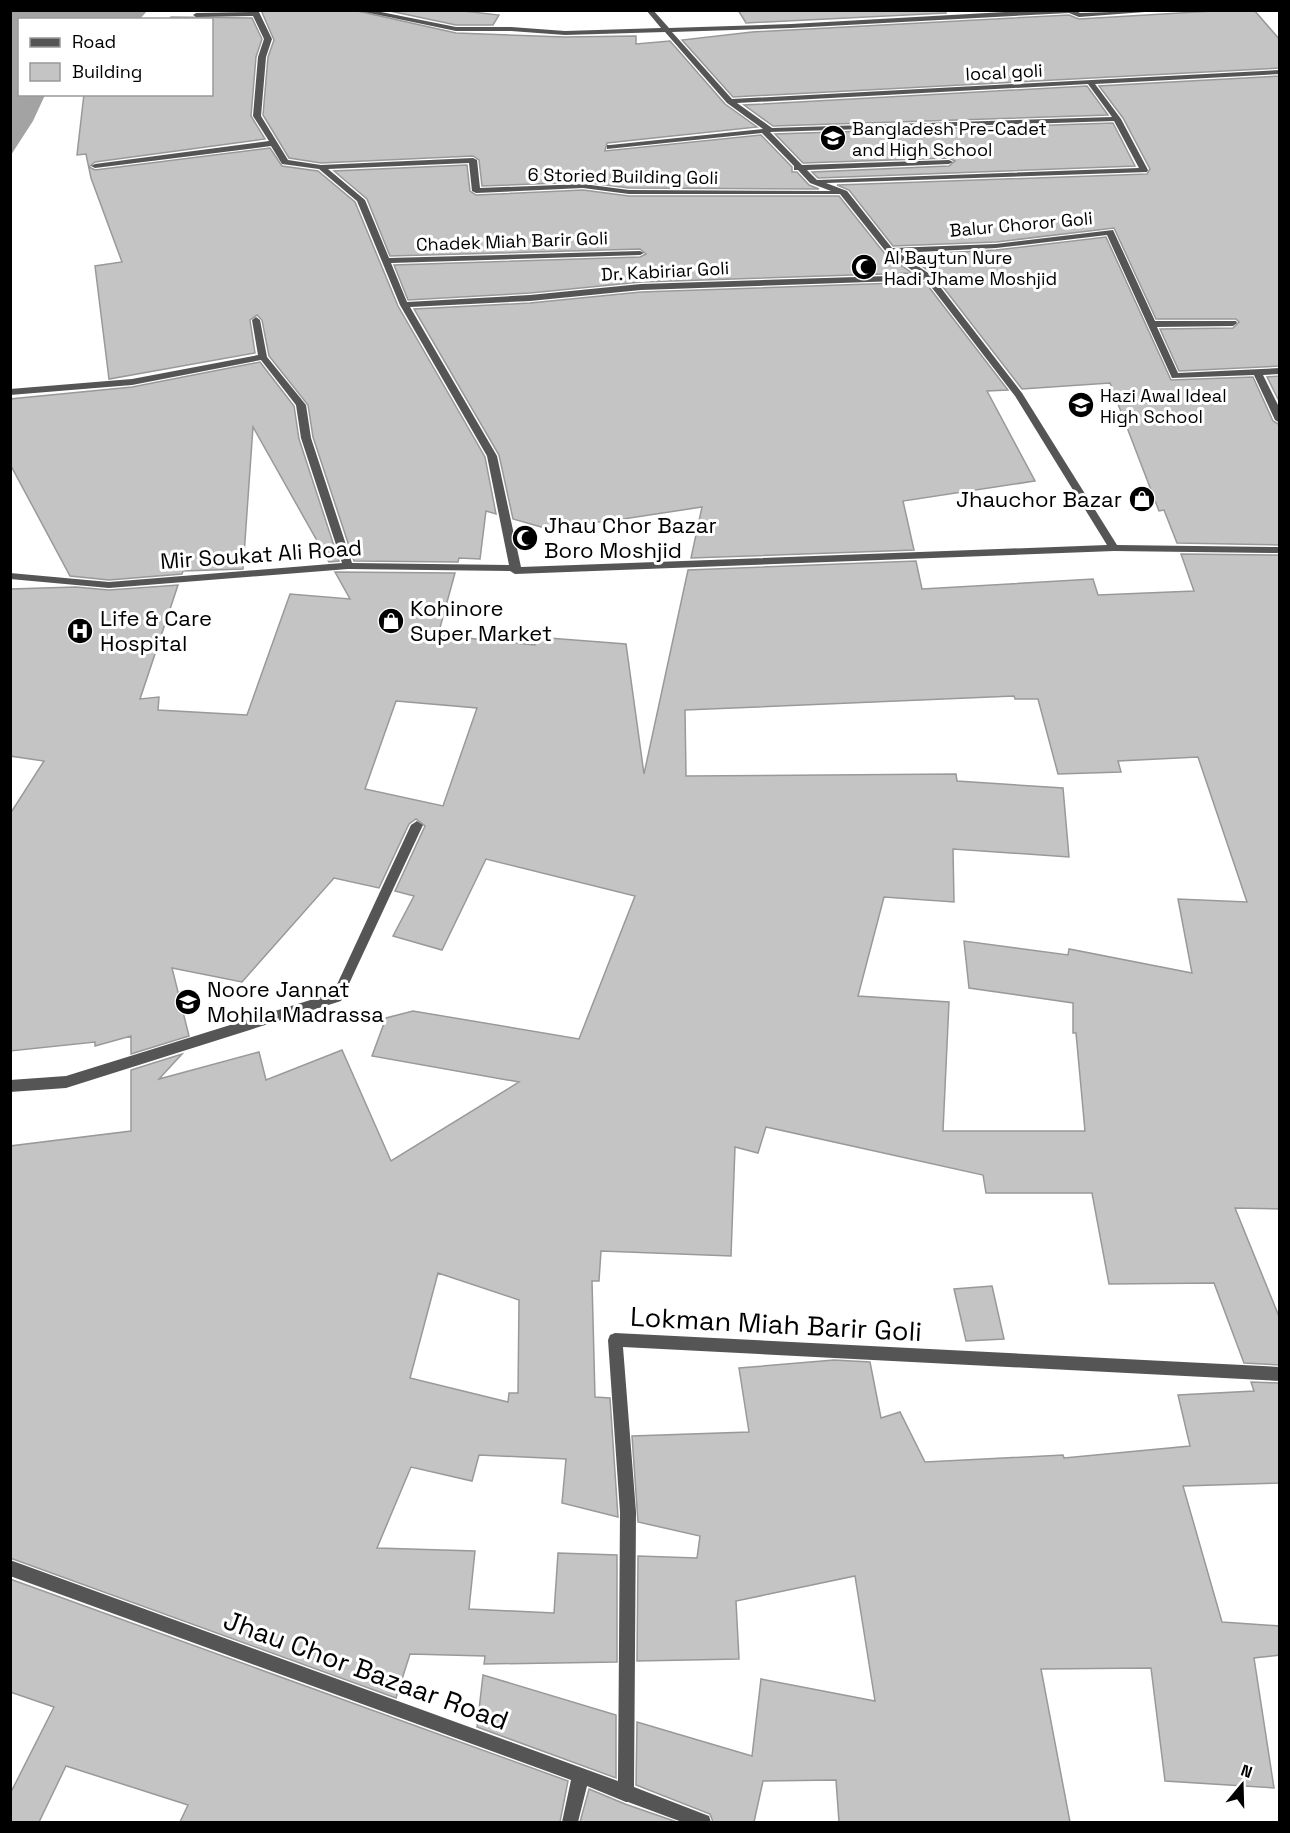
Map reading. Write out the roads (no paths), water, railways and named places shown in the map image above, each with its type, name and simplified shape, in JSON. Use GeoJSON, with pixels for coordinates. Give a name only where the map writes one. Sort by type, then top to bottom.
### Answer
{"type":"FeatureCollection","features":[{"type":"Feature","properties":{"kind":"street"},"geometry":{"type":"LineString","coordinates":[[358,10],[456,29],[511,29],[565,33],[1070,11],[1079,15],[1168,10]]}},
{"type":"Feature","properties":{"kind":"street"},"geometry":{"type":"LineString","coordinates":[[649,10],[664,30],[730,101],[767,131],[797,168],[813,181],[844,193],[890,251],[928,277],[1019,395],[1114,548]]}},
{"type":"Feature","properties":{"kind":"street"},"geometry":{"type":"LineString","coordinates":[[196,15],[255,12],[268,39],[262,57],[257,116],[285,162],[321,167],[361,200],[404,305],[492,456],[515,569]]}},
{"type":"Feature","properties":{"kind":"street","name":"local goli"},"geometry":{"type":"LineString","coordinates":[[730,101],[1280,72]]}},
{"type":"Feature","properties":{"kind":"street"},"geometry":{"type":"LineString","coordinates":[[813,181],[1144,170],[1117,119],[1091,83]]}},
{"type":"Feature","properties":{"kind":"street"},"geometry":{"type":"LineString","coordinates":[[610,147],[767,131],[1117,119]]}},
{"type":"Feature","properties":{"kind":"street"},"geometry":{"type":"LineString","coordinates":[[95,166],[273,143]]}},
{"type":"Feature","properties":{"kind":"street","name":"6 Storied Building Goli"},"geometry":{"type":"LineString","coordinates":[[321,167],[473,160],[476,191],[583,186],[629,192],[844,193]]}},
{"type":"Feature","properties":{"kind":"street"},"geometry":{"type":"LineString","coordinates":[[797,168],[949,162]]}},
{"type":"Feature","properties":{"kind":"street","name":"Balur Choror Goli"},"geometry":{"type":"LineString","coordinates":[[890,251],[996,246],[1110,232],[1175,376],[1280,371]]}},
{"type":"Feature","properties":{"kind":"street","name":"Chadek Miah Barir Goli"},"geometry":{"type":"LineString","coordinates":[[385,261],[640,253]]}},
{"type":"Feature","properties":{"kind":"street","name":"Dr. Kabiriar Goli"},"geometry":{"type":"LineString","coordinates":[[404,305],[530,298],[641,287],[928,277]]}},
{"type":"Feature","properties":{"kind":"street"},"geometry":{"type":"LineString","coordinates":[[256,320],[263,357],[301,405],[306,438],[348,566]]}},
{"type":"Feature","properties":{"kind":"street"},"geometry":{"type":"LineString","coordinates":[[1152,324],[1233,323]]}},
{"type":"Feature","properties":{"kind":"street"},"geometry":{"type":"LineString","coordinates":[[10,392],[132,382],[263,357]]}},
{"type":"Feature","properties":{"kind":"street"},"geometry":{"type":"LineString","coordinates":[[1257,372],[1280,420]]}},
{"type":"Feature","properties":{"kind":"street","name":"Mir Soukat Ali Road"},"geometry":{"type":"LineString","coordinates":[[10,576],[110,585],[348,566],[515,569],[1114,548],[1280,550]]}},
{"type":"Feature","properties":{"kind":"street"},"geometry":{"type":"LineString","coordinates":[[10,1086],[66,1082],[337,997],[417,825]]}},
{"type":"Feature","properties":{"kind":"street","name":"Lokman Miah Barir Goli"},"geometry":{"type":"LineString","coordinates":[[626,1794],[628,1512],[615,1340],[1280,1374]]}},
{"type":"Feature","properties":{"kind":"street","name":"Jhau Chor Bazaar Road"},"geometry":{"type":"LineString","coordinates":[[10,1568],[581,1775],[703,1822]]}},
{"type":"Feature","properties":{"kind":"street"},"geometry":{"type":"LineString","coordinates":[[570,1822],[581,1775]]}},
{"type":"Feature","properties":{"kind":"place","name":"Bangladesh Pre-Cadet and High School"},"geometry":{"type":"Point","coordinates":[833,138]}},
{"type":"Feature","properties":{"kind":"place","name":"Al Baytun Nure Hadi Jhame Moshjid"},"geometry":{"type":"Point","coordinates":[864,267]}},
{"type":"Feature","properties":{"kind":"place","name":"Hazi Awal Ideal High School"},"geometry":{"type":"Point","coordinates":[1081,405]}},
{"type":"Feature","properties":{"kind":"place","name":"Jhauchor Bazar"},"geometry":{"type":"Point","coordinates":[1142,499]}},
{"type":"Feature","properties":{"kind":"place","name":"Jhau Chor Bazar Boro Moshjid"},"geometry":{"type":"Point","coordinates":[525,538]}},
{"type":"Feature","properties":{"kind":"place","name":"Kohinore Super Market"},"geometry":{"type":"Point","coordinates":[391,621]}},
{"type":"Feature","properties":{"kind":"place","name":"Life & Care Hospital"},"geometry":{"type":"Point","coordinates":[80,631]}},
{"type":"Feature","properties":{"kind":"place","name":"Noore Jannat Mohila Madrassa"},"geometry":{"type":"Point","coordinates":[188,1002]}}]}
